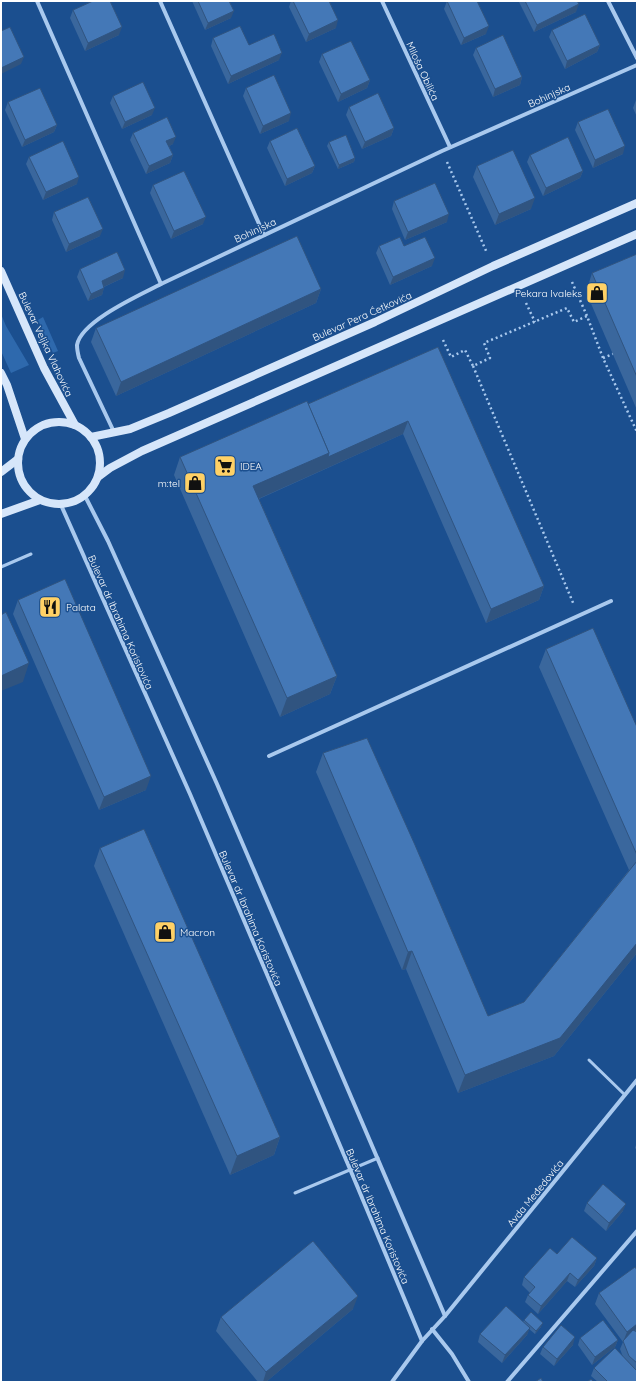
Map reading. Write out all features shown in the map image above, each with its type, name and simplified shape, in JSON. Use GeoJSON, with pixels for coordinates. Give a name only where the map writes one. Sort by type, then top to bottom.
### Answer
{"type":"FeatureCollection","features":[{"type":"Feature","properties":{"kind":"main road","name":"Bulevar Pera Ćetkovića"},"geometry":{"type":"LineString","coordinates":[[91,437],[130,429],[169,413],[375,322],[493,266],[637,203]]}},
{"type":"Feature","properties":{"kind":"main road"},"geometry":{"type":"LineString","coordinates":[[98,477],[110,468],[142,451],[637,234]]}},
{"type":"Feature","properties":{"kind":"main road","name":"Bulevar Veljka Vlahovića"},"geometry":{"type":"LineString","coordinates":[[1,271],[44,368],[75,425]]}},
{"type":"Feature","properties":{"kind":"main road"},"geometry":{"type":"LineString","coordinates":[[1,372],[7,385],[25,439]]}},
{"type":"Feature","properties":{"kind":"main road"},"geometry":{"type":"LineString","coordinates":[[53,422],[64,422],[75,425],[85,431],[97,446],[100,456],[98,477],[95,484],[85,496],[74,502],[61,505],[50,504],[40,500],[30,493],[22,483],[18,471],[20,449],[25,439],[33,431],[42,426],[53,422]]}},
{"type":"Feature","properties":{"kind":"main road"},"geometry":{"type":"LineString","coordinates":[[1,472],[18,459]]}},
{"type":"Feature","properties":{"kind":"main road"},"geometry":{"type":"LineString","coordinates":[[1,514],[40,500]]}},
{"type":"Feature","properties":{"kind":"street"},"geometry":{"type":"LineString","coordinates":[[36,1],[161,284]]}},
{"type":"Feature","properties":{"kind":"street"},"geometry":{"type":"LineString","coordinates":[[160,1],[264,235]]}},
{"type":"Feature","properties":{"kind":"street","name":"Miloša Obilića"},"geometry":{"type":"LineString","coordinates":[[382,1],[450,147]]}},
{"type":"Feature","properties":{"kind":"street"},"geometry":{"type":"LineString","coordinates":[[608,1],[637,58]]}},
{"type":"Feature","properties":{"kind":"street","name":"Bohinjska"},"geometry":{"type":"LineString","coordinates":[[114,433],[79,358],[77,346],[83,332],[97,320],[161,284],[450,147],[637,65]]}},
{"type":"Feature","properties":{"kind":"street"},"geometry":{"type":"LineString","coordinates":[[85,496],[108,541],[214,777],[378,1158],[444,1316]]}},
{"type":"Feature","properties":{"kind":"street","name":"Bulevar dr Ibrahima Koristovića"},"geometry":{"type":"LineString","coordinates":[[61,505],[190,794],[422,1340]]}},
{"type":"Feature","properties":{"kind":"street"},"geometry":{"type":"LineString","coordinates":[[269,756],[611,601]]}},
{"type":"Feature","properties":{"kind":"street","name":"Avda Međedovića"},"geometry":{"type":"LineString","coordinates":[[392,1382],[422,1340],[444,1316],[637,1080]]}},
{"type":"Feature","properties":{"kind":"street"},"geometry":{"type":"LineString","coordinates":[[507,1382],[637,1231]]}},
{"type":"Feature","properties":{"kind":"street"},"geometry":{"type":"LineString","coordinates":[[432,1329],[452,1354],[469,1382]]}},
{"type":"Feature","properties":{"kind":"lane"},"geometry":{"type":"LineString","coordinates":[[1,567],[31,554]]}},
{"type":"Feature","properties":{"kind":"lane"},"geometry":{"type":"LineString","coordinates":[[588,1060],[625,1095]]}},
{"type":"Feature","properties":{"kind":"lane"},"geometry":{"type":"LineString","coordinates":[[295,1194],[378,1158]]}},
{"type":"Feature","properties":{"kind":"path"},"geometry":{"type":"LineString","coordinates":[[442,151],[493,266]]}},
{"type":"Feature","properties":{"kind":"path"},"geometry":{"type":"LineString","coordinates":[[572,282],[603,358],[637,432]]}},
{"type":"Feature","properties":{"kind":"path"},"geometry":{"type":"LineString","coordinates":[[526,303],[535,322]]}},
{"type":"Feature","properties":{"kind":"path"},"geometry":{"type":"LineString","coordinates":[[473,366],[490,358],[484,343],[567,308],[574,322],[587,316]]}},
{"type":"Feature","properties":{"kind":"path"},"geometry":{"type":"LineString","coordinates":[[443,340],[451,357],[465,350],[473,366],[578,616]]}},
{"type":"Feature","properties":{"kind":"path"},"geometry":{"type":"LineString","coordinates":[[603,358],[616,352]]}},
{"type":"Feature","properties":{"kind":"shaded area"},"geometry":{"type":"Polygon","coordinates":[[[1,314],[6,326],[29,365],[11,373],[1,351],[1,314]]]}},
{"type":"Feature","properties":{"kind":"shaded area"},"geometry":{"type":"Polygon","coordinates":[[[43,317],[58,351],[53,353],[38,320],[43,317]]]}},
{"type":"Feature","properties":{"kind":"building"},"geometry":{"type":"Polygon","coordinates":[[[93,1],[110,1],[122,27],[88,43],[73,10],[93,1]]]}},
{"type":"Feature","properties":{"kind":"building"},"geometry":{"type":"Polygon","coordinates":[[[198,1],[229,1],[234,11],[208,23],[198,1]]]}},
{"type":"Feature","properties":{"kind":"building"},"geometry":{"type":"Polygon","coordinates":[[[293,1],[329,1],[338,20],[309,34],[293,1]]]}},
{"type":"Feature","properties":{"kind":"building"},"geometry":{"type":"Polygon","coordinates":[[[447,1],[477,1],[489,26],[464,38],[447,1]]]}},
{"type":"Feature","properties":{"kind":"building"},"geometry":{"type":"Polygon","coordinates":[[[525,1],[577,1],[579,4],[537,25],[525,1]]]}},
{"type":"Feature","properties":{"kind":"building"},"geometry":{"type":"Polygon","coordinates":[[[585,14],[600,45],[567,61],[552,30],[585,14]]]}},
{"type":"Feature","properties":{"kind":"building"},"geometry":{"type":"Polygon","coordinates":[[[240,26],[249,45],[274,34],[282,53],[231,76],[213,38],[240,26]]]}},
{"type":"Feature","properties":{"kind":"building"},"geometry":{"type":"Polygon","coordinates":[[[10,27],[24,57],[1,68],[1,31],[10,27]]]}},
{"type":"Feature","properties":{"kind":"building"},"geometry":{"type":"Polygon","coordinates":[[[503,35],[522,77],[495,89],[476,48],[503,35]]]}},
{"type":"Feature","properties":{"kind":"building"},"geometry":{"type":"Polygon","coordinates":[[[351,41],[370,80],[341,94],[322,54],[351,41]]]}},
{"type":"Feature","properties":{"kind":"building"},"geometry":{"type":"Polygon","coordinates":[[[274,75],[291,113],[263,126],[246,88],[274,75]]]}},
{"type":"Feature","properties":{"kind":"building"},"geometry":{"type":"Polygon","coordinates":[[[143,82],[155,108],[125,122],[113,96],[143,82]]]}},
{"type":"Feature","properties":{"kind":"building"},"geometry":{"type":"Polygon","coordinates":[[[40,88],[57,125],[25,140],[8,102],[40,88]]]}},
{"type":"Feature","properties":{"kind":"building"},"geometry":{"type":"Polygon","coordinates":[[[378,93],[394,128],[365,142],[349,107],[378,93]]]}},
{"type":"Feature","properties":{"kind":"building"},"geometry":{"type":"Polygon","coordinates":[[[608,109],[625,146],[595,160],[578,122],[608,109]]]}},
{"type":"Feature","properties":{"kind":"building"},"geometry":{"type":"Polygon","coordinates":[[[167,117],[176,137],[166,141],[173,155],[149,166],[133,133],[167,117]]]}},
{"type":"Feature","properties":{"kind":"building"},"geometry":{"type":"Polygon","coordinates":[[[297,128],[315,166],[287,179],[270,141],[297,128]]]}},
{"type":"Feature","properties":{"kind":"building"},"geometry":{"type":"Polygon","coordinates":[[[346,135],[355,158],[339,165],[329,142],[346,135]]]}},
{"type":"Feature","properties":{"kind":"building"},"geometry":{"type":"Polygon","coordinates":[[[568,137],[583,171],[546,188],[530,155],[568,137]]]}},
{"type":"Feature","properties":{"kind":"building"},"geometry":{"type":"Polygon","coordinates":[[[63,141],[79,177],[46,192],[29,157],[63,141]]]}},
{"type":"Feature","properties":{"kind":"building"},"geometry":{"type":"Polygon","coordinates":[[[513,150],[535,198],[499,214],[477,166],[513,150]]]}},
{"type":"Feature","properties":{"kind":"building"},"geometry":{"type":"Polygon","coordinates":[[[184,171],[206,217],[174,231],[153,185],[184,171]]]}},
{"type":"Feature","properties":{"kind":"building"},"geometry":{"type":"Polygon","coordinates":[[[435,183],[449,214],[408,232],[394,201],[435,183]]]}},
{"type":"Feature","properties":{"kind":"building"},"geometry":{"type":"Polygon","coordinates":[[[88,197],[103,229],[69,244],[54,212],[88,197]]]}},
{"type":"Feature","properties":{"kind":"building"},"geometry":{"type":"Polygon","coordinates":[[[297,236],[321,289],[121,382],[96,328],[297,236]]]}},
{"type":"Feature","properties":{"kind":"building"},"geometry":{"type":"Polygon","coordinates":[[[400,237],[404,246],[425,237],[435,258],[393,277],[379,246],[400,237]]]}},
{"type":"Feature","properties":{"kind":"building"},"geometry":{"type":"Polygon","coordinates":[[[117,252],[125,270],[102,281],[104,288],[91,294],[80,269],[117,252]]]}},
{"type":"Feature","properties":{"kind":"building"},"geometry":{"type":"Polygon","coordinates":[[[637,254],[637,377],[592,273],[637,254]]]}},
{"type":"Feature","properties":{"kind":"building"},"geometry":{"type":"Polygon","coordinates":[[[438,347],[544,586],[491,609],[408,421],[328,457],[329,453],[308,404],[438,347]]]}},
{"type":"Feature","properties":{"kind":"building"},"geometry":{"type":"Polygon","coordinates":[[[307,401],[329,453],[253,486],[337,676],[287,698],[180,457],[307,401]]]}},
{"type":"Feature","properties":{"kind":"building"},"geometry":{"type":"Polygon","coordinates":[[[65,579],[151,776],[104,797],[18,600],[65,579]]]}},
{"type":"Feature","properties":{"kind":"building"},"geometry":{"type":"Polygon","coordinates":[[[6,612],[29,663],[1,676],[1,615],[6,612]]]}},
{"type":"Feature","properties":{"kind":"building"},"geometry":{"type":"Polygon","coordinates":[[[593,628],[637,727],[637,855],[546,649],[593,628]]]}},
{"type":"Feature","properties":{"kind":"building"},"geometry":{"type":"Polygon","coordinates":[[[367,738],[415,845],[488,1016],[524,1002],[637,861],[637,943],[560,1038],[465,1075],[412,951],[408,952],[323,753],[367,738]]]}},
{"type":"Feature","properties":{"kind":"building"},"geometry":{"type":"Polygon","coordinates":[[[144,829],[280,1137],[237,1156],[100,848],[144,829]]]}},
{"type":"Feature","properties":{"kind":"building"},"geometry":{"type":"Polygon","coordinates":[[[603,1184],[626,1204],[609,1223],[587,1203],[603,1184]]]}},
{"type":"Feature","properties":{"kind":"building"},"geometry":{"type":"Polygon","coordinates":[[[572,1237],[597,1258],[578,1280],[570,1273],[541,1306],[528,1295],[535,1287],[524,1277],[550,1248],[557,1254],[572,1237]]]}},
{"type":"Feature","properties":{"kind":"building"},"geometry":{"type":"Polygon","coordinates":[[[313,1241],[358,1296],[266,1372],[221,1317],[313,1241]]]}},
{"type":"Feature","properties":{"kind":"building"},"geometry":{"type":"Polygon","coordinates":[[[635,1267],[637,1270],[637,1324],[627,1332],[599,1293],[635,1267]]]}},
{"type":"Feature","properties":{"kind":"building"},"geometry":{"type":"Polygon","coordinates":[[[506,1306],[530,1328],[505,1355],[480,1334],[506,1306]]]}},
{"type":"Feature","properties":{"kind":"building"},"geometry":{"type":"Polygon","coordinates":[[[531,1312],[543,1323],[536,1331],[524,1320],[531,1312]]]}},
{"type":"Feature","properties":{"kind":"building"},"geometry":{"type":"Polygon","coordinates":[[[603,1320],[618,1340],[595,1357],[580,1338],[603,1320]]]}},
{"type":"Feature","properties":{"kind":"building"},"geometry":{"type":"Polygon","coordinates":[[[561,1325],[575,1337],[557,1359],[543,1347],[561,1325]]]}},
{"type":"Feature","properties":{"kind":"building"},"geometry":{"type":"Polygon","coordinates":[[[633,1330],[637,1332],[637,1363],[629,1356],[623,1341],[633,1330]]]}},
{"type":"Feature","properties":{"kind":"building"},"geometry":{"type":"Polygon","coordinates":[[[615,1348],[637,1371],[637,1382],[608,1382],[594,1368],[615,1348]]]}},
{"type":"Feature","properties":{"kind":"building"},"geometry":{"type":"Polygon","coordinates":[[[541,1378],[543,1382],[535,1382],[541,1378]]]}},
{"type":"Feature","properties":{"kind":"building"},"geometry":{"type":"Polygon","coordinates":[[[591,1379],[594,1382],[587,1382],[591,1379]]]}},
{"type":"Feature","properties":{"kind":"place","name":"Pekara Ivaleks"},"geometry":{"type":"Point","coordinates":[597,293]}},
{"type":"Feature","properties":{"kind":"place","name":"IDEA"},"geometry":{"type":"Point","coordinates":[225,466]}},
{"type":"Feature","properties":{"kind":"place","name":"m:tel"},"geometry":{"type":"Point","coordinates":[195,483]}},
{"type":"Feature","properties":{"kind":"place","name":"Palata"},"geometry":{"type":"Point","coordinates":[50,607]}},
{"type":"Feature","properties":{"kind":"place","name":"Macron"},"geometry":{"type":"Point","coordinates":[165,932]}}]}
